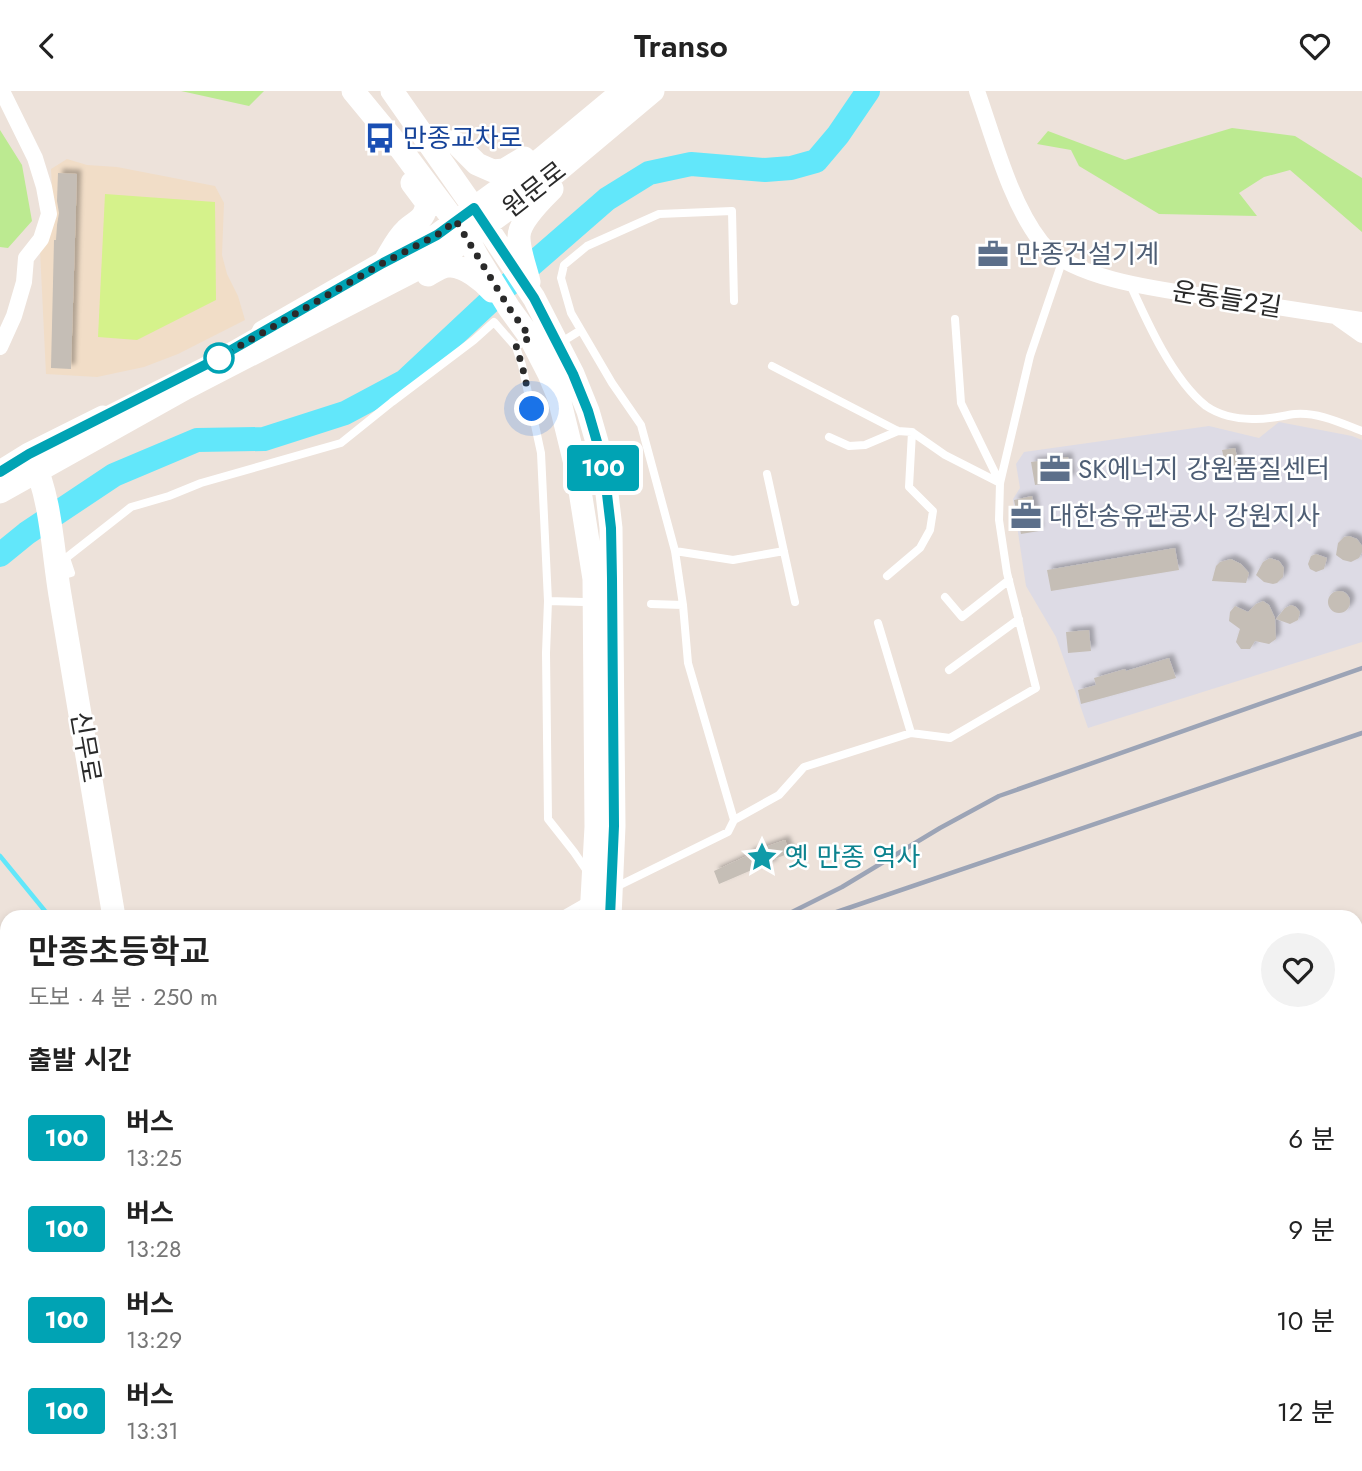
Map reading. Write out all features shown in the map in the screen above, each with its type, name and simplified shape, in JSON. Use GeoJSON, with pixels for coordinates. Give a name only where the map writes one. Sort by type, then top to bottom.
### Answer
{"type":"FeatureCollection","features":[{"type":"Feature","properties":{"kind":"main road"},"geometry":{"type":"LineString","coordinates":[[353,91],[400,148],[534,298]]}},
{"type":"Feature","properties":{"kind":"main road"},"geometry":{"type":"LineString","coordinates":[[392,91],[424,137],[476,232],[523,342],[549,374],[559,397],[603,579]]}},
{"type":"Feature","properties":{"kind":"main road","name":"원문로"},"geometry":{"type":"LineString","coordinates":[[0,492],[34,462],[383,263],[437,235],[476,232],[541,159],[622,91]]}},
{"type":"Feature","properties":{"kind":"main road","name":"원문로"},"geometry":{"type":"LineString","coordinates":[[0,473],[34,462],[186,388],[446,254],[541,185],[653,91]]}},
{"type":"Feature","properties":{"kind":"main road"},"geometry":{"type":"LineString","coordinates":[[603,134],[599,144],[542,198],[521,226],[519,239],[534,298],[573,374],[588,411],[597,442],[608,502],[611,528],[603,579],[605,826],[610,910]]}},
{"type":"Feature","properties":{"kind":"main road"},"geometry":{"type":"LineString","coordinates":[[424,137],[456,143],[477,164],[493,171],[504,170],[522,157],[541,159]]}},
{"type":"Feature","properties":{"kind":"main road"},"geometry":{"type":"LineString","coordinates":[[383,263],[405,231],[420,221],[426,213],[427,204],[399,165],[400,148]]}},
{"type":"Feature","properties":{"kind":"main road"},"geometry":{"type":"LineString","coordinates":[[285,337],[304,336],[446,266],[454,266],[479,278],[509,308]]}},
{"type":"Feature","properties":{"kind":"main road","name":"신무로"},"geometry":{"type":"LineString","coordinates":[[34,462],[46,498],[113,910]]}},
{"type":"Feature","properties":{"kind":"main road"},"geometry":{"type":"LineString","coordinates":[[592,910],[605,826]]}},
{"type":"Feature","properties":{"kind":"street"},"geometry":{"type":"LineString","coordinates":[[0,347],[14,316],[24,282],[26,258],[41,239],[49,214],[35,157],[2,91]]}},
{"type":"Feature","properties":{"kind":"street","name":"운동들2길"},"geometry":{"type":"LineString","coordinates":[[977,91],[1014,192],[1027,219],[1042,243],[1063,259],[1079,268],[1130,284],[1362,320]]}},
{"type":"Feature","properties":{"kind":"street"},"geometry":{"type":"LineString","coordinates":[[1336,316],[1362,335]]}},
{"type":"Feature","properties":{"kind":"lane"},"geometry":{"type":"LineString","coordinates":[[734,301],[732,211],[659,214],[587,246],[564,265],[561,278],[571,313],[640,425],[675,551],[688,663],[734,820]]}},
{"type":"Feature","properties":{"kind":"lane"},"geometry":{"type":"LineString","coordinates":[[572,910],[728,832],[734,820],[779,795],[804,767],[911,733],[950,738],[1036,688],[1009,580],[999,520],[1000,483],[1030,356],[1063,259]]}},
{"type":"Feature","properties":{"kind":"lane"},"geometry":{"type":"LineString","coordinates":[[1130,284],[1150,329],[1186,387],[1208,407],[1228,416],[1252,419],[1297,414],[1326,417],[1362,431]]}},
{"type":"Feature","properties":{"kind":"lane"},"geometry":{"type":"LineString","coordinates":[[955,319],[961,403],[1000,483]]}},
{"type":"Feature","properties":{"kind":"lane"},"geometry":{"type":"LineString","coordinates":[[57,577],[71,573],[66,558],[131,507],[228,475],[341,443],[494,322],[523,342],[522,365],[541,453],[548,601],[548,819],[602,894]]}},
{"type":"Feature","properties":{"kind":"lane"},"geometry":{"type":"LineString","coordinates":[[558,344],[581,330]]}},
{"type":"Feature","properties":{"kind":"lane"},"geometry":{"type":"LineString","coordinates":[[772,366],[898,431],[912,432],[946,455],[1000,483]]}},
{"type":"Feature","properties":{"kind":"lane"},"geometry":{"type":"LineString","coordinates":[[830,437],[849,446],[864,445],[898,431]]}},
{"type":"Feature","properties":{"kind":"lane"},"geometry":{"type":"LineString","coordinates":[[887,576],[920,548],[930,530],[933,511],[909,487],[912,432]]}},
{"type":"Feature","properties":{"kind":"lane"},"geometry":{"type":"LineString","coordinates":[[767,474],[796,602]]}},
{"type":"Feature","properties":{"kind":"lane"},"geometry":{"type":"LineString","coordinates":[[675,551],[733,560],[784,551]]}},
{"type":"Feature","properties":{"kind":"lane"},"geometry":{"type":"LineString","coordinates":[[945,597],[961,617],[1009,580]]}},
{"type":"Feature","properties":{"kind":"lane"},"geometry":{"type":"LineString","coordinates":[[548,601],[584,602]]}},
{"type":"Feature","properties":{"kind":"lane"},"geometry":{"type":"LineString","coordinates":[[651,604],[683,605]]}},
{"type":"Feature","properties":{"kind":"lane"},"geometry":{"type":"LineString","coordinates":[[949,670],[1019,618]]}},
{"type":"Feature","properties":{"kind":"lane"},"geometry":{"type":"LineString","coordinates":[[878,623],[911,733]]}},
{"type":"Feature","properties":{"kind":"shaded area"},"geometry":{"type":"Polygon","coordinates":[[[67,159],[87,165],[117,167],[215,186],[224,203],[222,255],[245,320],[178,354],[144,367],[97,377],[46,374],[40,250],[53,207],[51,169],[67,159]]]}},
{"type":"Feature","properties":{"kind":"shaded area"},"geometry":{"type":"Polygon","coordinates":[[[1279,422],[1362,440],[1362,642],[1088,728],[1056,637],[1026,586],[1013,499],[1020,488],[1016,464],[1024,452],[1209,426],[1259,438],[1279,422]]]}},
{"type":"Feature","properties":{"kind":"green space"},"geometry":{"type":"Polygon","coordinates":[[[181,91],[264,91],[249,106],[181,91]]]}},
{"type":"Feature","properties":{"kind":"green space"},"geometry":{"type":"Polygon","coordinates":[[[1232,128],[1295,136],[1362,178],[1362,232],[1290,170],[1264,177],[1239,193],[1257,216],[1159,214],[1079,166],[1071,150],[1037,144],[1048,131],[1125,160],[1232,128]]]}},
{"type":"Feature","properties":{"kind":"green space"},"geometry":{"type":"Polygon","coordinates":[[[0,130],[22,165],[32,221],[8,248],[0,247],[0,130]]]}},
{"type":"Feature","properties":{"kind":"green space"},"geometry":{"type":"Polygon","coordinates":[[[105,194],[215,202],[216,300],[137,340],[98,337],[105,194]]]}},
{"type":"Feature","properties":{"kind":"building"},"geometry":{"type":"Polygon","coordinates":[[[58,173],[77,174],[71,369],[51,368],[54,240],[59,213],[58,173]]]}},
{"type":"Feature","properties":{"kind":"building"},"geometry":{"type":"Polygon","coordinates":[[[1235,448],[1239,465],[1226,467],[1222,450],[1235,448]]]}},
{"type":"Feature","properties":{"kind":"building"},"geometry":{"type":"Polygon","coordinates":[[[1068,457],[1071,479],[1035,485],[1031,462],[1068,457]]]}},
{"type":"Feature","properties":{"kind":"building"},"geometry":{"type":"Polygon","coordinates":[[[1032,496],[1039,531],[1021,534],[1014,500],[1032,496]]]}},
{"type":"Feature","properties":{"kind":"building"},"geometry":{"type":"Polygon","coordinates":[[[1349,536],[1357,539],[1362,546],[1359,558],[1351,562],[1336,555],[1338,543],[1349,536]]]}},
{"type":"Feature","properties":{"kind":"building"},"geometry":{"type":"Polygon","coordinates":[[[1175,548],[1179,570],[1051,591],[1047,570],[1175,548]]]}},
{"type":"Feature","properties":{"kind":"building"},"geometry":{"type":"Polygon","coordinates":[[[1316,554],[1327,558],[1324,569],[1316,572],[1310,569],[1308,564],[1311,556],[1316,554]]]}},
{"type":"Feature","properties":{"kind":"building"},"geometry":{"type":"Polygon","coordinates":[[[1270,558],[1279,561],[1284,568],[1283,577],[1273,584],[1264,582],[1256,575],[1263,562],[1270,558]]]}},
{"type":"Feature","properties":{"kind":"building"},"geometry":{"type":"Polygon","coordinates":[[[1231,559],[1241,564],[1249,573],[1246,583],[1212,581],[1216,566],[1231,559]]]}},
{"type":"Feature","properties":{"kind":"building"},"geometry":{"type":"Polygon","coordinates":[[[1339,591],[1347,594],[1350,602],[1347,610],[1339,613],[1331,610],[1328,602],[1331,594],[1339,591]]]}},
{"type":"Feature","properties":{"kind":"building"},"geometry":{"type":"Polygon","coordinates":[[[1263,601],[1269,605],[1275,618],[1276,639],[1269,644],[1255,641],[1250,649],[1241,649],[1236,642],[1240,629],[1229,621],[1230,612],[1235,606],[1248,612],[1263,601]]]}},
{"type":"Feature","properties":{"kind":"building"},"geometry":{"type":"Polygon","coordinates":[[[1291,605],[1300,612],[1298,620],[1290,624],[1276,619],[1285,608],[1291,605]]]}},
{"type":"Feature","properties":{"kind":"building"},"geometry":{"type":"Polygon","coordinates":[[[1089,630],[1091,651],[1068,653],[1066,632],[1089,630]]]}},
{"type":"Feature","properties":{"kind":"building"},"geometry":{"type":"Polygon","coordinates":[[[1169,658],[1176,678],[1081,704],[1078,690],[1096,685],[1094,678],[1169,658]]]}},
{"type":"Feature","properties":{"kind":"building"},"geometry":{"type":"Polygon","coordinates":[[[785,840],[790,853],[772,860],[773,864],[719,884],[714,871],[749,855],[748,853],[785,840]]]}},
{"type":"Feature","properties":{"kind":"waterway"},"geometry":{"type":"LineString","coordinates":[[0,555],[27,533],[114,475],[197,440],[264,439],[345,413],[405,381],[499,293],[607,199],[649,173],[691,164],[765,170],[791,168],[816,161],[838,135],[868,91]]}},
{"type":"Feature","properties":{"kind":"waterway"},"geometry":{"type":"LineString","coordinates":[[0,856],[44,910]]}},
{"type":"Feature","properties":{"kind":"railway"},"geometry":{"type":"LineString","coordinates":[[796,910],[842,887],[999,796],[1362,668]]}},
{"type":"Feature","properties":{"kind":"railway"},"geometry":{"type":"LineString","coordinates":[[843,910],[1362,733]]}},
{"type":"Feature","properties":{"kind":"bus line","name":"100"},"geometry":{"type":"LineString","coordinates":[[0,472],[29,454],[207,364],[437,235],[474,208],[534,298],[573,374],[588,411],[605,477],[611,528],[612,579],[614,826],[610,910]]}},
{"type":"Feature","properties":{"kind":"place","name":"만종교차로"},"geometry":{"type":"Point","coordinates":[380,138]}},
{"type":"Feature","properties":{"kind":"place","name":"만종건설기계"},"geometry":{"type":"Point","coordinates":[993,254]}},
{"type":"Feature","properties":{"kind":"place","name":"SK에너지 강원품질센터"},"geometry":{"type":"Point","coordinates":[1055,469]}},
{"type":"Feature","properties":{"kind":"place","name":"대한송유관공사 강원지사"},"geometry":{"type":"Point","coordinates":[1026,516]}},
{"type":"Feature","properties":{"kind":"place","name":"옛 만종 역사"},"geometry":{"type":"Point","coordinates":[762,857]}},
{"type":"Feature","properties":{"kind":"route"},"geometry":{"type":"LineString","coordinates":[[219,358],[383,263],[437,235],[456,221],[509,308],[530,337],[516,347],[532,409]]}}]}
